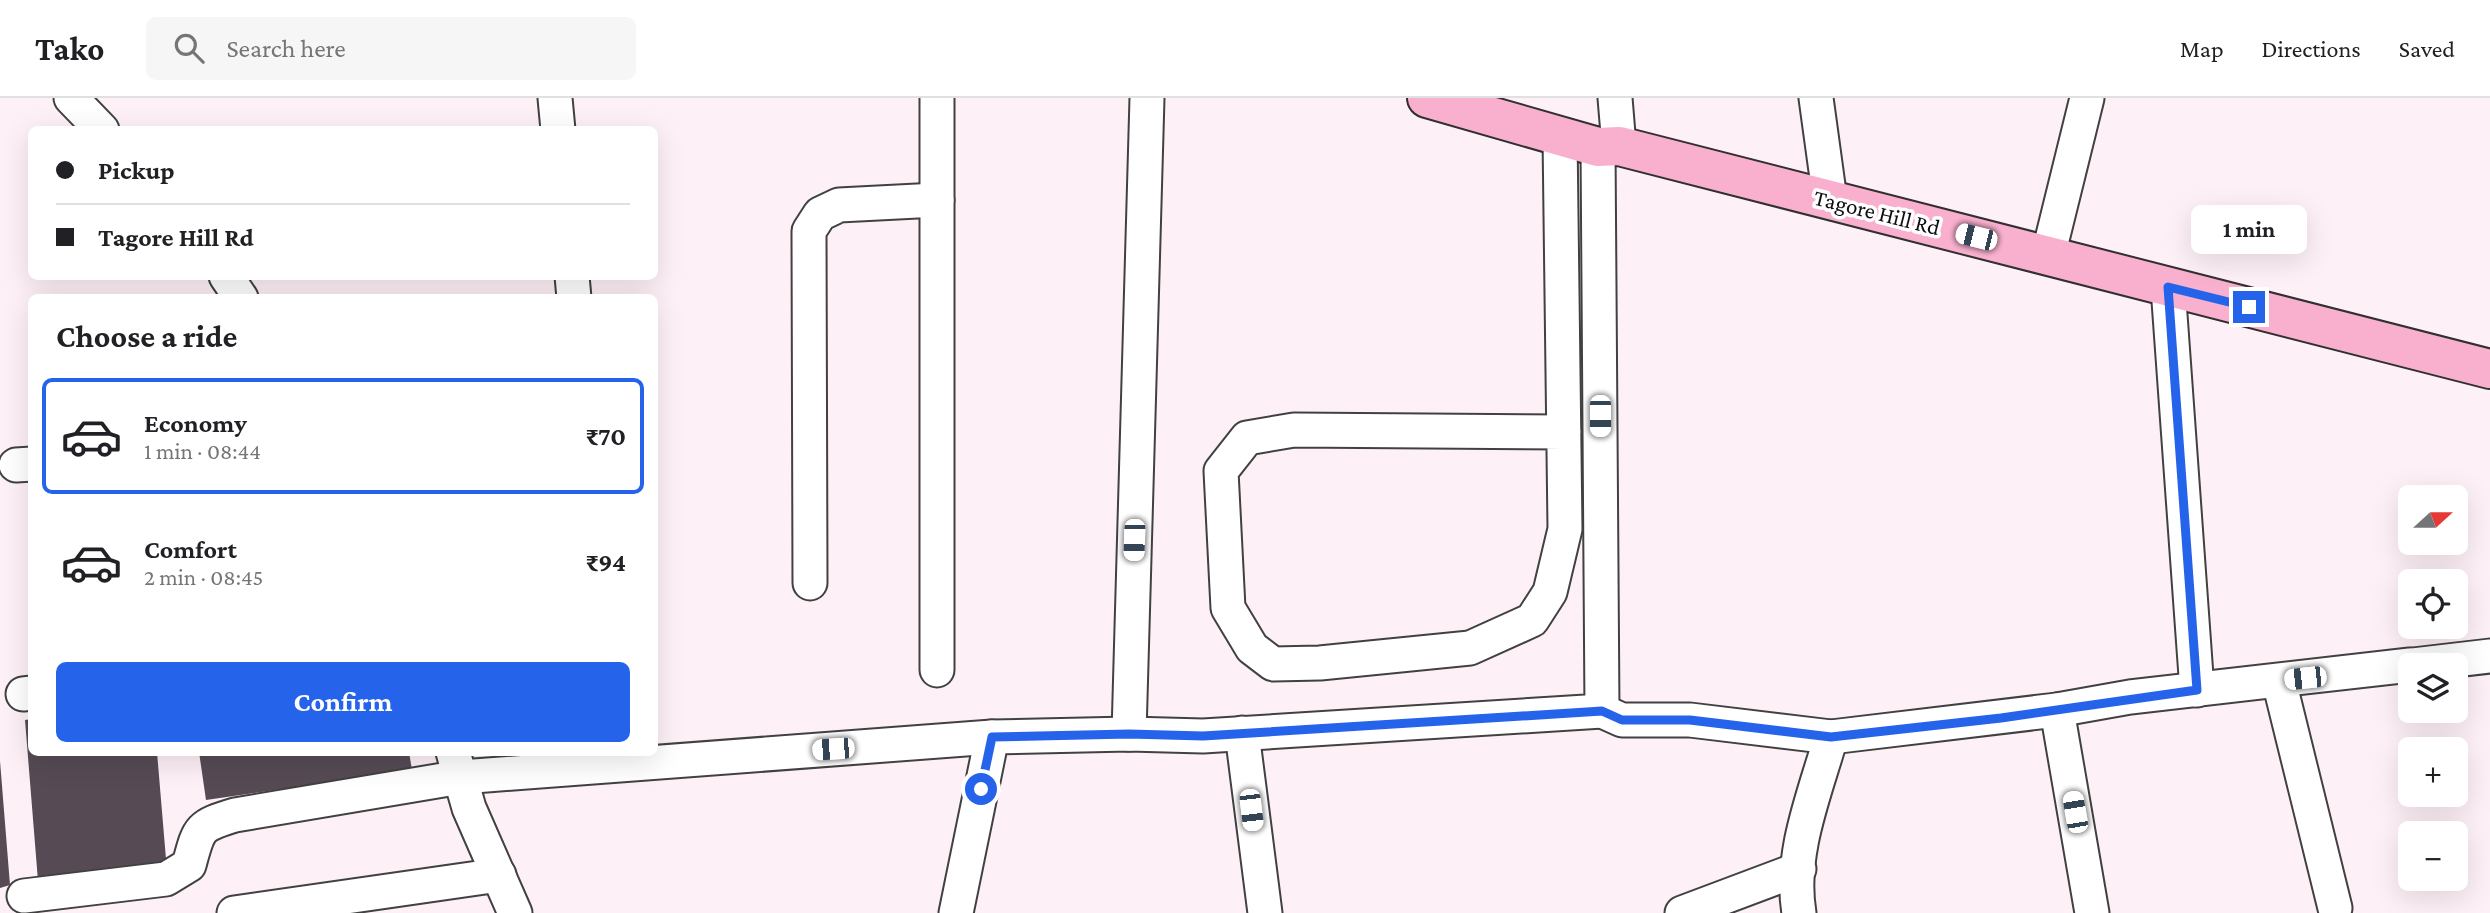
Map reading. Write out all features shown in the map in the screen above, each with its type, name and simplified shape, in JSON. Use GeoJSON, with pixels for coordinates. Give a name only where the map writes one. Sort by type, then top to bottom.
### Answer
{"type":"FeatureCollection","features":[{"type":"Feature","properties":{"kind":"main road","name":"Tagore Hill Rd"},"geometry":{"type":"LineString","coordinates":[[1427,98],[1559,136],[1830,200],[2490,369]]}},
{"type":"Feature","properties":{"kind":"street"},"geometry":{"type":"LineString","coordinates":[[71,98],[98,126]]}},
{"type":"Feature","properties":{"kind":"street"},"geometry":{"type":"LineString","coordinates":[[555,98],[558,126]]}},
{"type":"Feature","properties":{"kind":"street"},"geometry":{"type":"LineString","coordinates":[[937,98],[937,670]]}},
{"type":"Feature","properties":{"kind":"street"},"geometry":{"type":"LineString","coordinates":[[1129,734],[1147,98]]}},
{"type":"Feature","properties":{"kind":"street"},"geometry":{"type":"LineString","coordinates":[[1602,711],[1608,147],[1615,98]]}},
{"type":"Feature","properties":{"kind":"street"},"geometry":{"type":"LineString","coordinates":[[1816,98],[1830,200]]}},
{"type":"Feature","properties":{"kind":"street"},"geometry":{"type":"LineString","coordinates":[[2048,256],[2087,98]]}},
{"type":"Feature","properties":{"kind":"street"},"geometry":{"type":"LineString","coordinates":[[1559,136],[1564,432],[1565,530],[1550,592],[1532,620],[1470,648],[1320,663],[1273,664],[1252,648],[1228,608],[1221,471],[1247,438],[1294,430],[1564,432]]}},
{"type":"Feature","properties":{"kind":"street"},"geometry":{"type":"LineString","coordinates":[[810,583],[809,231],[820,214],[839,205],[937,200]]}},
{"type":"Feature","properties":{"kind":"street"},"geometry":{"type":"LineString","coordinates":[[2168,287],[2197,690]]}},
{"type":"Feature","properties":{"kind":"street"},"geometry":{"type":"LineString","coordinates":[[2468,659],[2490,656]]}},
{"type":"Feature","properties":{"kind":"street"},"geometry":{"type":"LineString","coordinates":[[658,754],[992,737],[1129,734],[1203,736],[1602,711],[1622,720],[1690,720],[1831,737],[2057,710],[2130,697],[2398,667]]}},
{"type":"Feature","properties":{"kind":"street"},"geometry":{"type":"LineString","coordinates":[[2279,681],[2335,908]]}},
{"type":"Feature","properties":{"kind":"street"},"geometry":{"type":"LineString","coordinates":[[2057,710],[2092,913]]}},
{"type":"Feature","properties":{"kind":"street"},"geometry":{"type":"LineString","coordinates":[[1242,733],[1265,913]]}},
{"type":"Feature","properties":{"kind":"street"},"geometry":{"type":"LineString","coordinates":[[956,913],[992,737]]}},
{"type":"Feature","properties":{"kind":"street"},"geometry":{"type":"LineString","coordinates":[[1799,913],[1796,895],[1801,842],[1831,737]]}},
{"type":"Feature","properties":{"kind":"street"},"geometry":{"type":"LineString","coordinates":[[24,897],[166,879],[189,865],[196,839],[207,823],[235,815],[457,765],[629,756]]}},
{"type":"Feature","properties":{"kind":"street"},"geometry":{"type":"LineString","coordinates":[[457,765],[469,808],[515,913]]}},
{"type":"Feature","properties":{"kind":"street"},"geometry":{"type":"LineString","coordinates":[[1682,913],[1799,869]]}},
{"type":"Feature","properties":{"kind":"street"},"geometry":{"type":"LineString","coordinates":[[234,913],[499,875]]}},
{"type":"Feature","properties":{"kind":"building"},"geometry":{"type":"Polygon","coordinates":[[[25,720],[28,720],[28,756],[157,756],[167,871],[38,881],[25,720]]]}},
{"type":"Feature","properties":{"kind":"building"},"geometry":{"type":"Polygon","coordinates":[[[200,756],[410,756],[412,770],[206,800],[200,756]]]}},
{"type":"Feature","properties":{"kind":"building"},"geometry":{"type":"Polygon","coordinates":[[[0,761],[10,885],[0,888],[0,761]]]}},
{"type":"Feature","properties":{"kind":"route"},"geometry":{"type":"LineString","coordinates":[[981,789],[992,737],[1129,734],[1203,736],[1602,711],[1622,720],[1690,720],[1831,737],[2001,718],[2130,697],[2197,690],[2168,287],[2249,307]]}}]}
